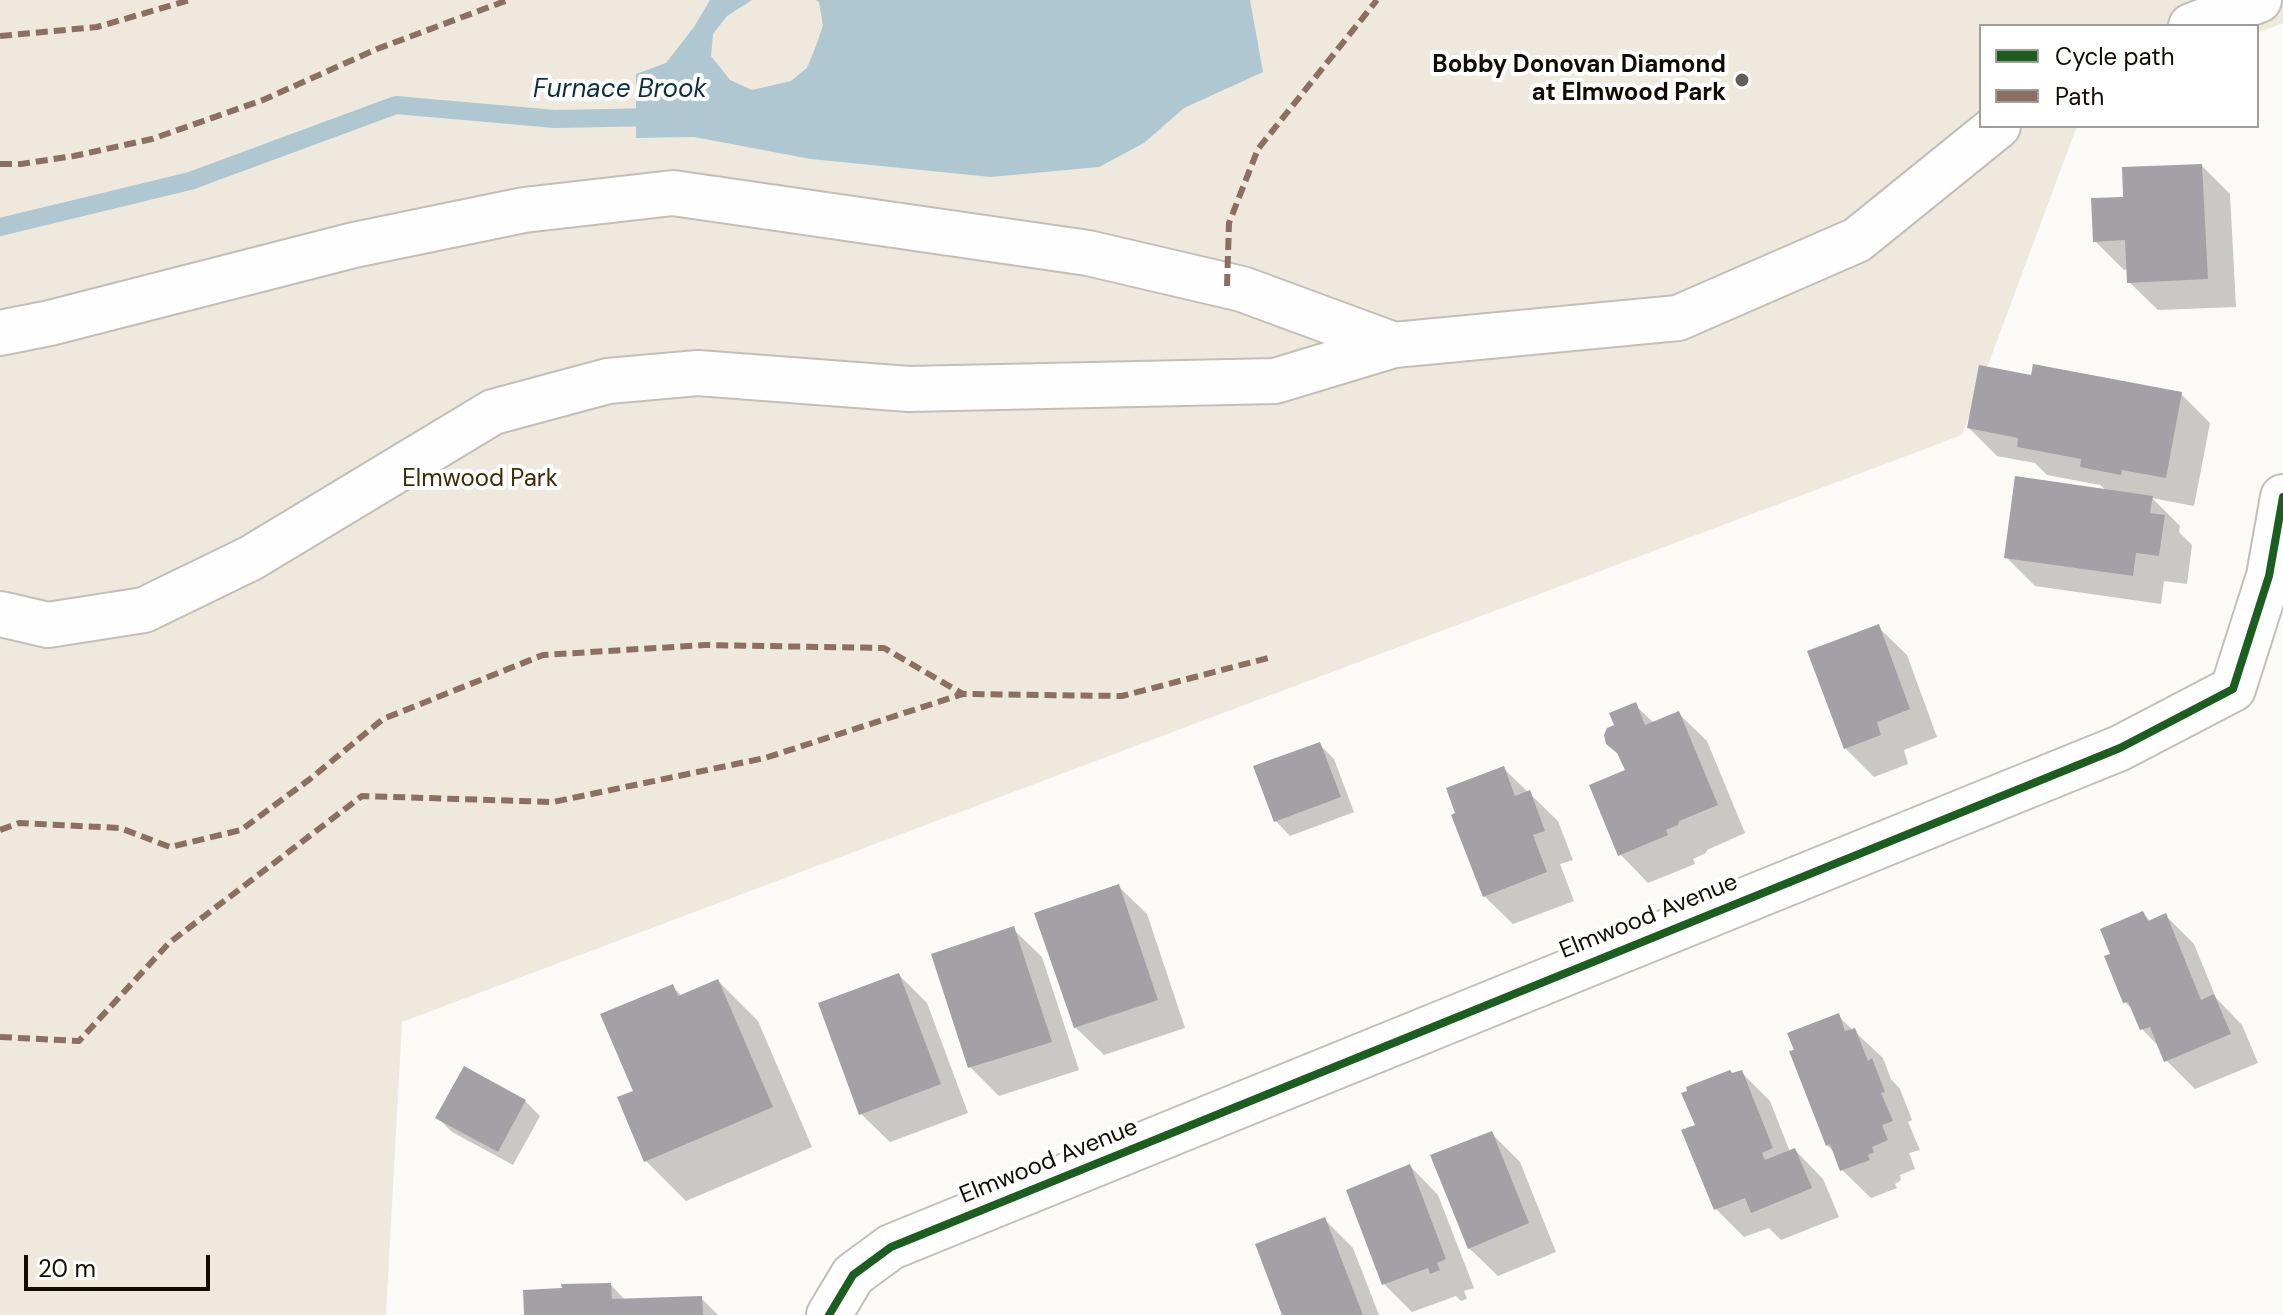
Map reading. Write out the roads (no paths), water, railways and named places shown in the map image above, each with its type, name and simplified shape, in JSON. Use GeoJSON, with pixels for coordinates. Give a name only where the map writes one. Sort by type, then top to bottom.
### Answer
{"type":"FeatureCollection","features":[{"type":"Feature","properties":{"kind":"street"},"geometry":{"type":"LineString","coordinates":[[2196,24],[2259,0]]}},
{"type":"Feature","properties":{"kind":"street"},"geometry":{"type":"LineString","coordinates":[[0,614],[48,625],[144,610],[251,558],[493,412],[608,381],[698,373],[909,389],[1275,381],[1394,345],[1678,318],[1857,240],[1996,128]]}},
{"type":"Feature","properties":{"kind":"street"},"geometry":{"type":"LineString","coordinates":[[0,333],[354,245],[524,210],[673,193],[1088,253],[1242,289],[1394,345]]}},
{"type":"Feature","properties":{"kind":"street","name":"Elmwood Avenue"},"geometry":{"type":"LineString","coordinates":[[829,1315],[853,1275],[891,1247],[2120,748],[2233,689],[2269,576],[2283,497]]}},
{"type":"Feature","properties":{"kind":"water"},"geometry":{"type":"Polygon","coordinates":[[[710,0],[752,0],[727,16],[713,34],[711,56],[730,80],[752,90],[791,81],[807,68],[823,25],[816,0],[1250,0],[1263,72],[1184,108],[1144,143],[1099,167],[991,177],[811,159],[694,137],[636,138],[636,74],[666,63],[710,0]]]}},
{"type":"Feature","properties":{"kind":"waterway","name":"Furnace Brook"},"geometry":{"type":"LineString","coordinates":[[0,227],[190,181],[396,105],[555,119],[658,117]]}},
{"type":"Feature","properties":{"kind":"place","name":"Bobby Donovan Diamond at Elmwood Park"},"geometry":{"type":"Point","coordinates":[1742,80]}},
{"type":"Feature","properties":{"kind":"park label","name":"Elmwood Park"},"geometry":{"type":"Point","coordinates":[480,480]}}]}
